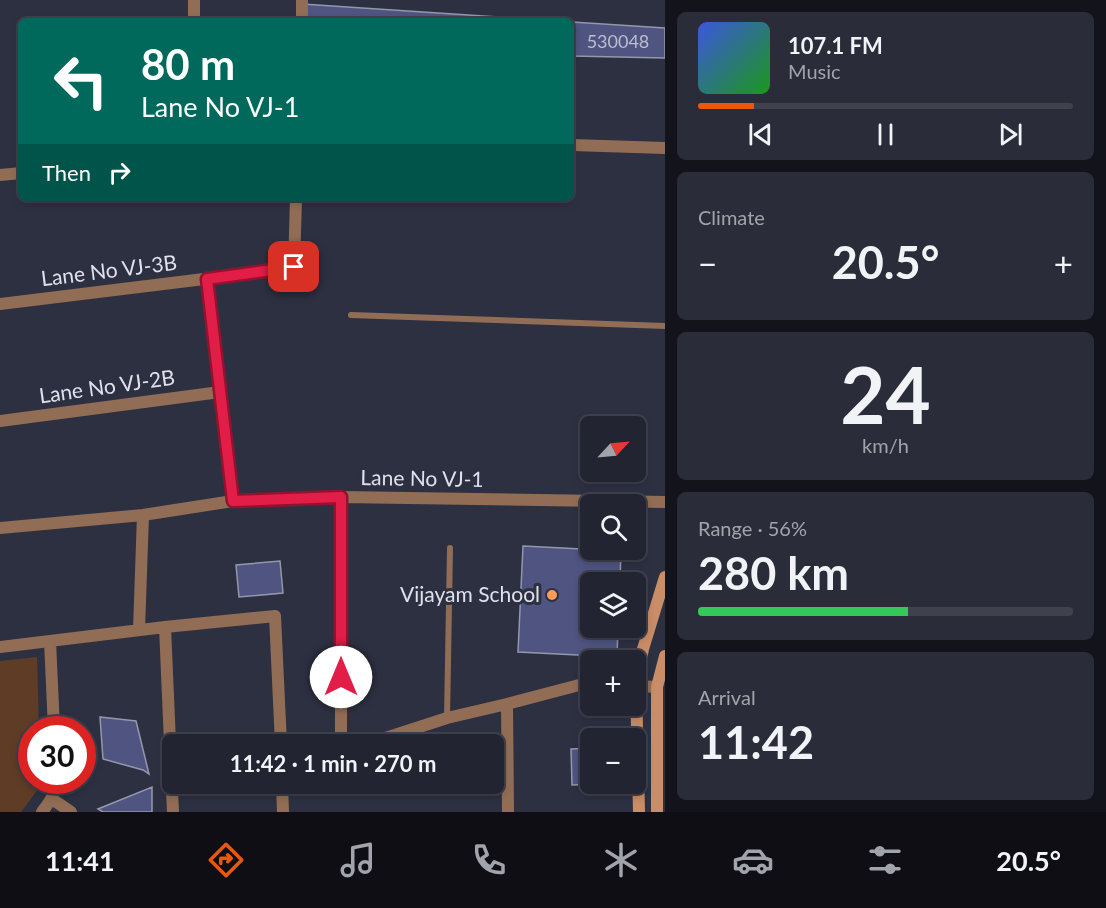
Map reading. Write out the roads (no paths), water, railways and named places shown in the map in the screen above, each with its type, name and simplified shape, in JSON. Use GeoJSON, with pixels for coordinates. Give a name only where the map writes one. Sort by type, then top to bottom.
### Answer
{"type":"FeatureCollection","features":[{"type":"Feature","properties":{"kind":"main road"},"geometry":{"type":"LineString","coordinates":[[643,650],[665,577]]}},
{"type":"Feature","properties":{"kind":"main road"},"geometry":{"type":"LineString","coordinates":[[657,812],[657,687],[665,656]]}},
{"type":"Feature","properties":{"kind":"main road"},"geometry":{"type":"LineString","coordinates":[[637,716],[639,812]]}},
{"type":"Feature","properties":{"kind":"street"},"geometry":{"type":"LineString","coordinates":[[194,0],[194,18]]}},
{"type":"Feature","properties":{"kind":"street"},"geometry":{"type":"LineString","coordinates":[[302,0],[302,18]]}},
{"type":"Feature","properties":{"kind":"street"},"geometry":{"type":"LineString","coordinates":[[574,145],[665,148]]}},
{"type":"Feature","properties":{"kind":"street"},"geometry":{"type":"LineString","coordinates":[[0,175],[18,173]]}},
{"type":"Feature","properties":{"kind":"street","name":"Lane No VJ-3B"},"geometry":{"type":"LineString","coordinates":[[0,304],[294,267],[296,201]]}},
{"type":"Feature","properties":{"kind":"street"},"geometry":{"type":"LineString","coordinates":[[207,279],[233,501]]}},
{"type":"Feature","properties":{"kind":"street","name":"Lane No VJ-2B"},"geometry":{"type":"LineString","coordinates":[[0,421],[220,392]]}},
{"type":"Feature","properties":{"kind":"street"},"geometry":{"type":"LineString","coordinates":[[341,497],[341,734]]}},
{"type":"Feature","properties":{"kind":"street","name":"Lane No VJ-1"},"geometry":{"type":"LineString","coordinates":[[0,528],[143,515],[233,501],[341,497],[665,502]]}},
{"type":"Feature","properties":{"kind":"street"},"geometry":{"type":"LineString","coordinates":[[140,630],[143,515]]}},
{"type":"Feature","properties":{"kind":"street"},"geometry":{"type":"LineString","coordinates":[[0,647],[275,616],[280,734]]}},
{"type":"Feature","properties":{"kind":"street"},"geometry":{"type":"LineString","coordinates":[[165,627],[172,812]]}},
{"type":"Feature","properties":{"kind":"street"},"geometry":{"type":"LineString","coordinates":[[50,641],[53,716]]}},
{"type":"Feature","properties":{"kind":"street"},"geometry":{"type":"LineString","coordinates":[[398,734],[447,718],[580,685]]}},
{"type":"Feature","properties":{"kind":"street"},"geometry":{"type":"LineString","coordinates":[[646,686],[657,687]]}},
{"type":"Feature","properties":{"kind":"street"},"geometry":{"type":"LineString","coordinates":[[507,704],[508,812]]}},
{"type":"Feature","properties":{"kind":"street"},"geometry":{"type":"LineString","coordinates":[[42,812],[54,794]]}},
{"type":"Feature","properties":{"kind":"street"},"geometry":{"type":"LineString","coordinates":[[282,794],[283,812]]}},
{"type":"Feature","properties":{"kind":"street"},"geometry":{"type":"LineString","coordinates":[[52,799],[71,812]]}},
{"type":"Feature","properties":{"kind":"lane"},"geometry":{"type":"LineString","coordinates":[[351,315],[665,326]]}},
{"type":"Feature","properties":{"kind":"lane"},"geometry":{"type":"LineString","coordinates":[[447,718],[450,548]]}},
{"type":"Feature","properties":{"kind":"place","name":"Vijayam School"},"geometry":{"type":"Point","coordinates":[552,595]}}]}
